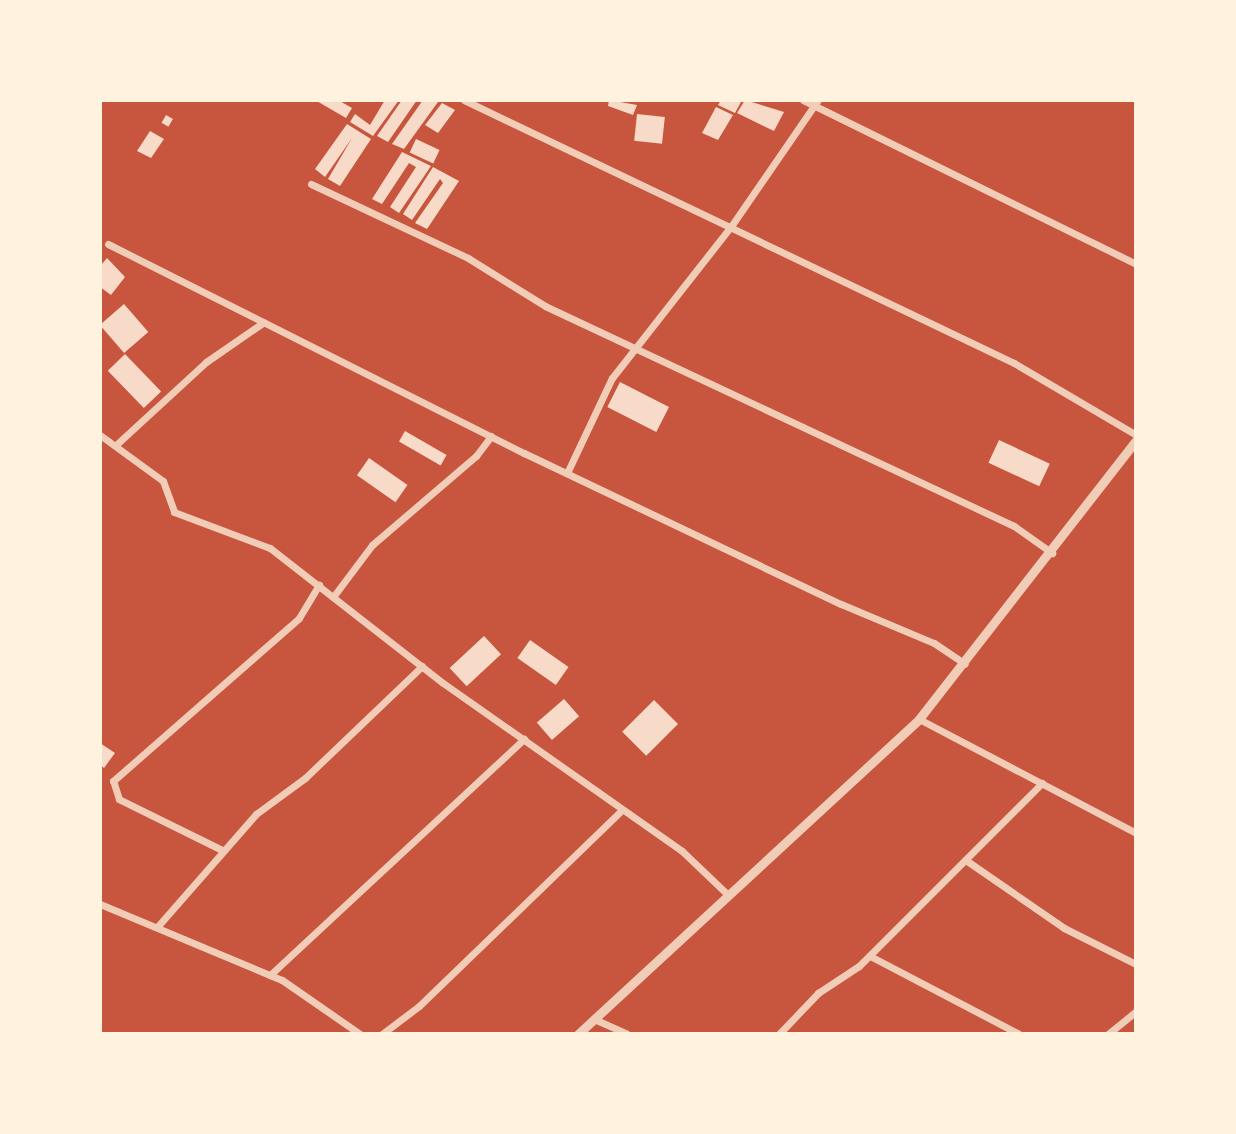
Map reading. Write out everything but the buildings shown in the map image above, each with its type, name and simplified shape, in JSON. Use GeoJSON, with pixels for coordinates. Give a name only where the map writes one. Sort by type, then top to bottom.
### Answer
{"type":"FeatureCollection","features":[{"type":"Feature","properties":{"kind":"street"},"geometry":{"type":"LineString","coordinates":[[464,100],[732,225],[1014,363],[1136,438],[1052,553],[919,719],[578,1034]]}},
{"type":"Feature","properties":{"kind":"street"},"geometry":{"type":"LineString","coordinates":[[803,100],[816,103],[1136,264]]}},
{"type":"Feature","properties":{"kind":"street"},"geometry":{"type":"LineString","coordinates":[[567,473],[612,378],[639,349],[732,225],[816,103]]}},
{"type":"Feature","properties":{"kind":"street"},"geometry":{"type":"LineString","coordinates":[[311,184],[639,349],[1014,526],[1052,553]]}},
{"type":"Feature","properties":{"kind":"street"},"geometry":{"type":"LineString","coordinates":[[108,244],[567,473],[841,604],[934,643],[965,664]]}},
{"type":"Feature","properties":{"kind":"street"},"geometry":{"type":"LineString","coordinates":[[118,443],[206,362],[264,322]]}},
{"type":"Feature","properties":{"kind":"street"},"geometry":{"type":"LineString","coordinates":[[100,435],[118,443],[163,481],[174,512],[270,548],[422,666],[682,851],[727,894]]}},
{"type":"Feature","properties":{"kind":"street"},"geometry":{"type":"LineString","coordinates":[[333,597],[372,545],[476,456],[491,436]]}},
{"type":"Feature","properties":{"kind":"street"},"geometry":{"type":"LineString","coordinates":[[222,850],[119,799],[113,781],[299,618],[319,585]]}},
{"type":"Feature","properties":{"kind":"street"},"geometry":{"type":"LineString","coordinates":[[158,926],[222,850],[422,666]]}},
{"type":"Feature","properties":{"kind":"street"},"geometry":{"type":"LineString","coordinates":[[919,719],[1136,833]]}},
{"type":"Feature","properties":{"kind":"street"},"geometry":{"type":"LineString","coordinates":[[270,975],[524,739]]}},
{"type":"Feature","properties":{"kind":"street"},"geometry":{"type":"LineString","coordinates":[[779,1034],[818,993],[870,956],[1042,783]]}},
{"type":"Feature","properties":{"kind":"street"},"geometry":{"type":"LineString","coordinates":[[382,1034],[419,1006],[622,810]]}},
{"type":"Feature","properties":{"kind":"street"},"geometry":{"type":"LineString","coordinates":[[967,861],[1064,928],[1136,964]]}},
{"type":"Feature","properties":{"kind":"street"},"geometry":{"type":"LineString","coordinates":[[100,904],[270,975],[360,1034]]}},
{"type":"Feature","properties":{"kind":"street"},"geometry":{"type":"LineString","coordinates":[[870,956],[1019,1034]]}},
{"type":"Feature","properties":{"kind":"street"},"geometry":{"type":"LineString","coordinates":[[1108,1034],[1136,1011]]}},
{"type":"Feature","properties":{"kind":"street"},"geometry":{"type":"LineString","coordinates":[[594,1019],[627,1034]]}}]}
